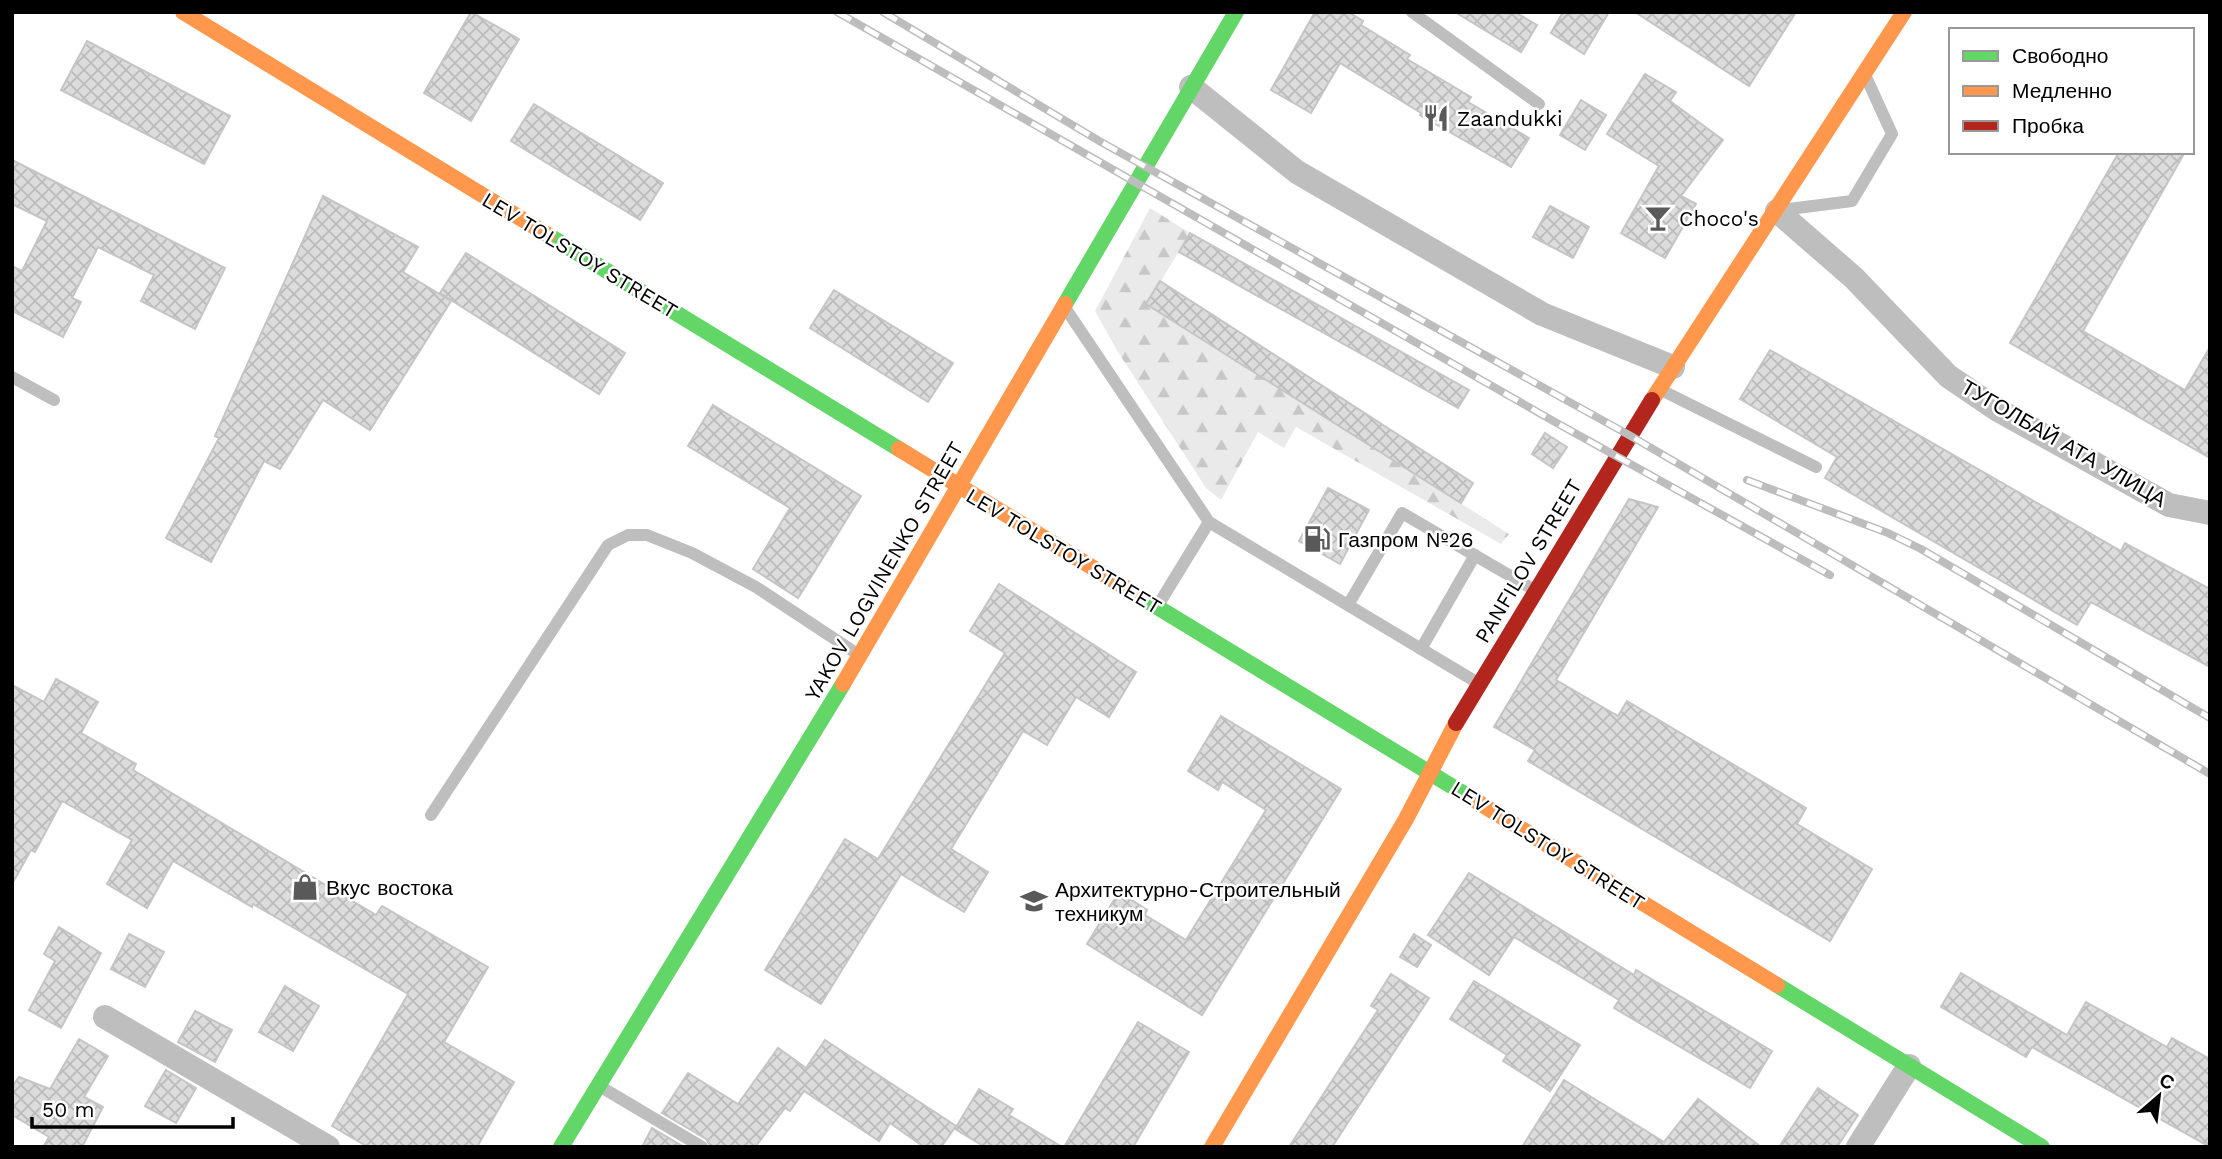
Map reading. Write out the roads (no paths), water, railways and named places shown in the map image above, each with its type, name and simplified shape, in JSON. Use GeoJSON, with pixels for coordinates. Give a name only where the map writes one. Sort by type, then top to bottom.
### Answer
{"type":"FeatureCollection","features":[{"type":"Feature","properties":{"kind":"street","name":"LEV TOLSTOY STREET"},"geometry":{"type":"LineString","coordinates":[[183,12],[2042,1147]]}},
{"type":"Feature","properties":{"kind":"street","name":"YAKOV LOGVINENKO STREET"},"geometry":{"type":"LineString","coordinates":[[561,1147],[860,656],[1236,12]]}},
{"type":"Feature","properties":{"kind":"street","name":"PANFILOV STREET"},"geometry":{"type":"LineString","coordinates":[[1212,1147],[1432,774],[1479,684],[1535,590],[1673,367],[1865,76],[1904,12]]}},
{"type":"Feature","properties":{"kind":"street"},"geometry":{"type":"LineString","coordinates":[[1191,87],[1297,172],[1542,313],[1673,367]]}},
{"type":"Feature","properties":{"kind":"street","name":"ТУГОЛБАЙ АТА УЛИЦА"},"geometry":{"type":"LineString","coordinates":[[1777,211],[1854,278],[1907,337],[1948,376],[1998,410],[2169,505],[2210,513]]}},
{"type":"Feature","properties":{"kind":"street"},"geometry":{"type":"LineString","coordinates":[[105,1017],[328,1147]]}},
{"type":"Feature","properties":{"kind":"street"},"geometry":{"type":"LineString","coordinates":[[1858,1147],[1909,1066]]}},
{"type":"Feature","properties":{"kind":"lane"},"geometry":{"type":"LineString","coordinates":[[1412,12],[1539,104]]}},
{"type":"Feature","properties":{"kind":"lane"},"geometry":{"type":"LineString","coordinates":[[1777,211],[1852,201],[1892,134],[1865,76]]}},
{"type":"Feature","properties":{"kind":"lane"},"geometry":{"type":"LineString","coordinates":[[1064,306],[1209,522],[1479,684]]}},
{"type":"Feature","properties":{"kind":"lane"},"geometry":{"type":"LineString","coordinates":[[12,377],[54,400]]}},
{"type":"Feature","properties":{"kind":"lane"},"geometry":{"type":"LineString","coordinates":[[1659,389],[1816,467]]}},
{"type":"Feature","properties":{"kind":"lane"},"geometry":{"type":"LineString","coordinates":[[1348,605],[1402,513],[1535,590]]}},
{"type":"Feature","properties":{"kind":"lane"},"geometry":{"type":"LineString","coordinates":[[1157,607],[1209,522]]}},
{"type":"Feature","properties":{"kind":"lane"},"geometry":{"type":"LineString","coordinates":[[431,815],[608,545],[628,535],[647,535],[703,559],[757,587],[860,656]]}},
{"type":"Feature","properties":{"kind":"lane"},"geometry":{"type":"LineString","coordinates":[[1421,649],[1475,555]]}},
{"type":"Feature","properties":{"kind":"lane"},"geometry":{"type":"LineString","coordinates":[[598,1085],[702,1147]]}},
{"type":"Feature","properties":{"kind":"railway"},"geometry":{"type":"LineString","coordinates":[[837,12],[1555,422],[1830,575]]}},
{"type":"Feature","properties":{"kind":"railway"},"geometry":{"type":"LineString","coordinates":[[883,12],[1101,142],[1629,435],[2210,774]]}},
{"type":"Feature","properties":{"kind":"railway"},"geometry":{"type":"LineString","coordinates":[[1747,480],[1888,533],[1921,549],[2210,718]]}},
{"type":"Feature","properties":{"kind":"place","name":"Zaandukki"},"geometry":{"type":"Point","coordinates":[1436,118]}},
{"type":"Feature","properties":{"kind":"place","name":"Choco's"},"geometry":{"type":"Point","coordinates":[1658,218]}},
{"type":"Feature","properties":{"kind":"place","name":"Газпром №26"},"geometry":{"type":"Point","coordinates":[1317,539]}},
{"type":"Feature","properties":{"kind":"place","name":"Вкус востока"},"geometry":{"type":"Point","coordinates":[305,887]}},
{"type":"Feature","properties":{"kind":"place","name":"Архитектурно-Строительный техникум"},"geometry":{"type":"Point","coordinates":[1034,901]}}]}
